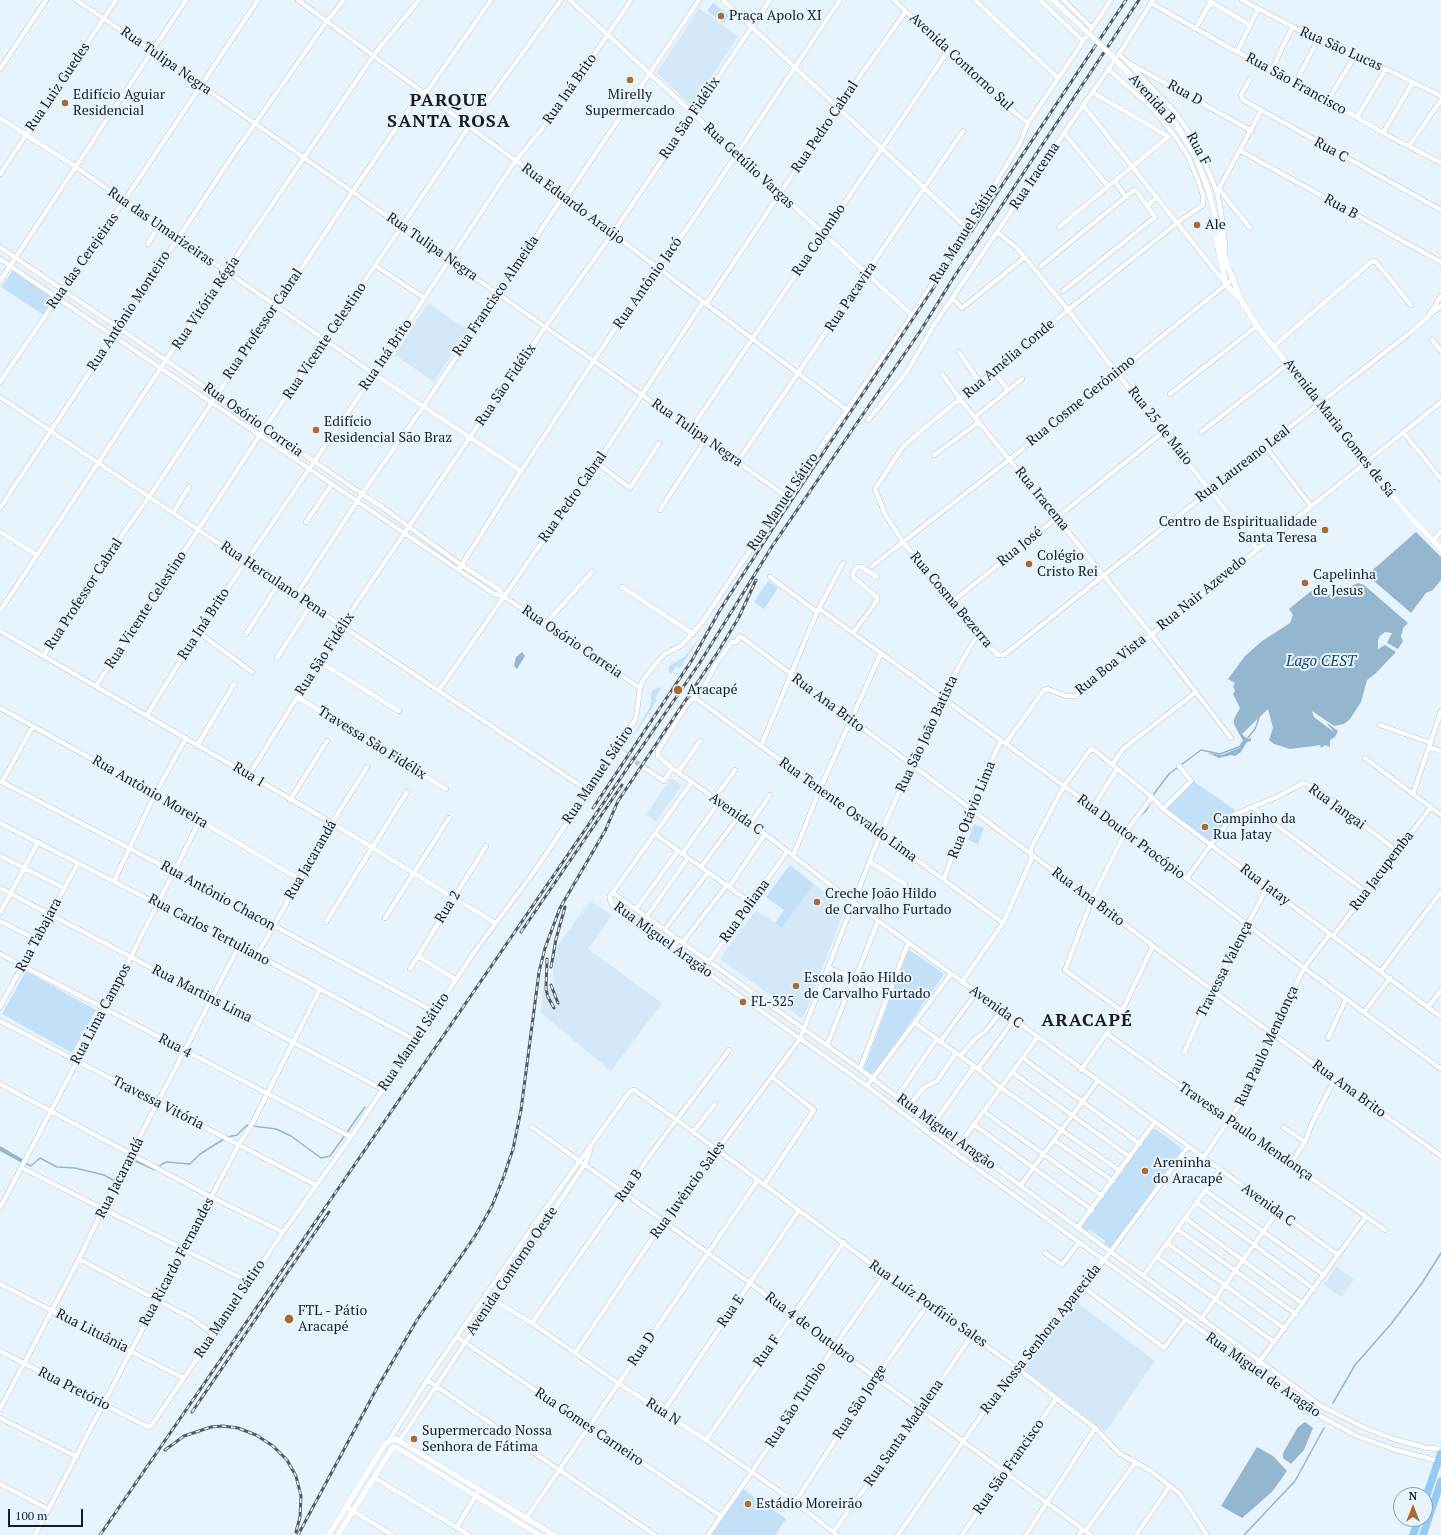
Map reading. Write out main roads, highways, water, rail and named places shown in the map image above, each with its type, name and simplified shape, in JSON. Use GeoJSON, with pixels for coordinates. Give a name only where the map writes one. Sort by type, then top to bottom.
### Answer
{"type":"FeatureCollection","features":[{"type":"Feature","properties":{"kind":"highway"},"geometry":{"type":"LineString","coordinates":[[1429,1487],[1441,1453]]}},
{"type":"Feature","properties":{"kind":"highway"},"geometry":{"type":"LineString","coordinates":[[1422,1535],[1441,1481]]}},
{"type":"Feature","properties":{"kind":"water"},"geometry":{"type":"Polygon","coordinates":[[[1416,532],[1441,557],[1441,580],[1433,590],[1426,593],[1411,613],[1367,575],[1416,532]]]}},
{"type":"Feature","properties":{"kind":"water","name":"Lago CEST"},"geometry":{"type":"Polygon","coordinates":[[[1358,583],[1364,585],[1408,623],[1403,628],[1401,637],[1403,641],[1398,649],[1387,643],[1392,633],[1385,632],[1380,636],[1378,640],[1378,649],[1385,645],[1396,652],[1376,673],[1367,680],[1361,702],[1350,719],[1344,724],[1334,726],[1312,711],[1314,717],[1334,732],[1326,722],[1338,731],[1335,737],[1330,740],[1330,747],[1325,745],[1321,748],[1320,745],[1290,749],[1274,744],[1269,740],[1273,728],[1268,709],[1242,734],[1247,739],[1251,738],[1251,741],[1247,742],[1241,752],[1235,756],[1231,755],[1219,758],[1208,753],[1222,755],[1241,747],[1240,744],[1243,741],[1234,724],[1234,719],[1240,708],[1233,694],[1235,691],[1233,686],[1235,683],[1228,679],[1245,656],[1262,641],[1290,623],[1293,615],[1289,609],[1316,587],[1322,595],[1335,594],[1358,583]]]}},
{"type":"Feature","properties":{"kind":"water"},"geometry":{"type":"Polygon","coordinates":[[[522,652],[525,656],[517,669],[514,666],[516,657],[522,652]]]}},
{"type":"Feature","properties":{"kind":"water"},"geometry":{"type":"Polygon","coordinates":[[[0,1146],[24,1160],[22,1163],[0,1151],[0,1146]]]}},
{"type":"Feature","properties":{"kind":"water"},"geometry":{"type":"Polygon","coordinates":[[[1305,1422],[1313,1428],[1304,1450],[1291,1464],[1283,1458],[1283,1453],[1298,1427],[1305,1422]]]}},
{"type":"Feature","properties":{"kind":"water"},"geometry":{"type":"Polygon","coordinates":[[[1257,1447],[1273,1456],[1287,1471],[1272,1492],[1242,1518],[1221,1506],[1257,1447]]]}},
{"type":"Feature","properties":{"kind":"waterway"},"geometry":{"type":"LineString","coordinates":[[1246,740],[1255,729],[1259,718]]}},
{"type":"Feature","properties":{"kind":"waterway"},"geometry":{"type":"LineString","coordinates":[[1153,795],[1169,774],[1201,750],[1220,754],[1241,746]]}},
{"type":"Feature","properties":{"kind":"waterway"},"geometry":{"type":"LineString","coordinates":[[1139,817],[1146,811],[1150,803]]}},
{"type":"Feature","properties":{"kind":"waterway"},"geometry":{"type":"LineString","coordinates":[[253,1126],[276,1129],[291,1136],[321,1158],[330,1156],[365,1107]]}},
{"type":"Feature","properties":{"kind":"waterway"},"geometry":{"type":"LineString","coordinates":[[228,1137],[237,1135],[247,1125],[250,1126]]}},
{"type":"Feature","properties":{"kind":"waterway"},"geometry":{"type":"LineString","coordinates":[[125,1168],[133,1160],[155,1170],[167,1162],[190,1164],[200,1154],[224,1139]]}},
{"type":"Feature","properties":{"kind":"waterway"},"geometry":{"type":"LineString","coordinates":[[25,1163],[31,1166],[40,1158],[57,1167],[75,1168],[104,1175],[115,1181]]}},
{"type":"Feature","properties":{"kind":"waterway"},"geometry":{"type":"LineString","coordinates":[[1333,1403],[1355,1365],[1391,1324],[1422,1283],[1441,1253]]}},
{"type":"Feature","properties":{"kind":"waterway"},"geometry":{"type":"LineString","coordinates":[[1244,1535],[1295,1481],[1324,1428]]}},
{"type":"Feature","properties":{"kind":"tunnel"},"geometry":{"type":"LineString","coordinates":[[625,754],[643,767]]}},
{"type":"Feature","properties":{"kind":"railway"},"geometry":{"type":"LineString","coordinates":[[593,808],[692,660],[720,610],[777,522],[1126,0]]}},
{"type":"Feature","properties":{"kind":"railway"},"geometry":{"type":"LineString","coordinates":[[100,1535],[699,664],[773,545],[921,330],[952,280],[1139,0]]}},
{"type":"Feature","properties":{"kind":"railway"},"geometry":{"type":"LineString","coordinates":[[298,1535],[377,1388],[417,1320],[475,1236],[492,1206],[513,1149],[521,1110],[539,972],[545,948],[560,908],[605,831],[618,801],[718,652],[739,617],[756,580]]}},
{"type":"Feature","properties":{"kind":"railway"},"geometry":{"type":"LineString","coordinates":[[521,932],[622,785]]}},
{"type":"Feature","properties":{"kind":"railway"},"geometry":{"type":"LineString","coordinates":[[551,967],[556,939],[565,907]]}},
{"type":"Feature","properties":{"kind":"railway"},"geometry":{"type":"LineString","coordinates":[[547,959],[546,989],[548,997],[554,1008]]}},
{"type":"Feature","properties":{"kind":"railway"},"geometry":{"type":"LineString","coordinates":[[551,985],[558,1003]]}},
{"type":"Feature","properties":{"kind":"railway"},"geometry":{"type":"LineString","coordinates":[[192,1412],[329,1212]]}},
{"type":"Feature","properties":{"kind":"railway"},"geometry":{"type":"LineString","coordinates":[[165,1450],[184,1436],[211,1427],[223,1426],[238,1428],[256,1435],[273,1446],[287,1460],[296,1476],[301,1496],[300,1517],[296,1532]]}},
{"type":"Feature","properties":{"kind":"place","name":"Praça Apolo XI"},"geometry":{"type":"Point","coordinates":[721,16]}},
{"type":"Feature","properties":{"kind":"place","name":"Mirelly Supermercado"},"geometry":{"type":"Point","coordinates":[630,80]}},
{"type":"Feature","properties":{"kind":"place","name":"Edifício Aguiar Residencial"},"geometry":{"type":"Point","coordinates":[65,103]}},
{"type":"Feature","properties":{"kind":"place","name":"Ale"},"geometry":{"type":"Point","coordinates":[1197,225]}},
{"type":"Feature","properties":{"kind":"place","name":"Edifício Residencial São Braz"},"geometry":{"type":"Point","coordinates":[316,430]}},
{"type":"Feature","properties":{"kind":"place","name":"Centro de Espiritualidade Santa Teresa"},"geometry":{"type":"Point","coordinates":[1325,530]}},
{"type":"Feature","properties":{"kind":"place","name":"Colégio Cristo Rei"},"geometry":{"type":"Point","coordinates":[1029,564]}},
{"type":"Feature","properties":{"kind":"place","name":"Capelinha de Jesus"},"geometry":{"type":"Point","coordinates":[1305,583]}},
{"type":"Feature","properties":{"kind":"place","name":"Aracapé"},"geometry":{"type":"Point","coordinates":[678,690]}},
{"type":"Feature","properties":{"kind":"place","name":"Campinho da Rua Jatay"},"geometry":{"type":"Point","coordinates":[1205,827]}},
{"type":"Feature","properties":{"kind":"place","name":"Creche João Hildo de Carvalho Furtado"},"geometry":{"type":"Point","coordinates":[817,902]}},
{"type":"Feature","properties":{"kind":"place","name":"Escola João Hildo de Carvalho Furtado"},"geometry":{"type":"Point","coordinates":[796,986]}},
{"type":"Feature","properties":{"kind":"place","name":"FL-325"},"geometry":{"type":"Point","coordinates":[743,1002]}},
{"type":"Feature","properties":{"kind":"place","name":"Areninha do Aracapé"},"geometry":{"type":"Point","coordinates":[1145,1171]}},
{"type":"Feature","properties":{"kind":"place","name":"FTL - Pátio Aracapé"},"geometry":{"type":"Point","coordinates":[289,1319]}},
{"type":"Feature","properties":{"kind":"place","name":"Supermercado Nossa Senhora de Fátima"},"geometry":{"type":"Point","coordinates":[414,1439]}},
{"type":"Feature","properties":{"kind":"place","name":"Estádio Moreirão"},"geometry":{"type":"Point","coordinates":[748,1504]}},
{"type":"Feature","properties":{"kind":"district","name":"PARQUE SANTA ROSA"},"geometry":{"type":"Point","coordinates":[449,111]}},
{"type":"Feature","properties":{"kind":"district","name":"ARACAPÉ"},"geometry":{"type":"Point","coordinates":[1087,1021]}}]}
